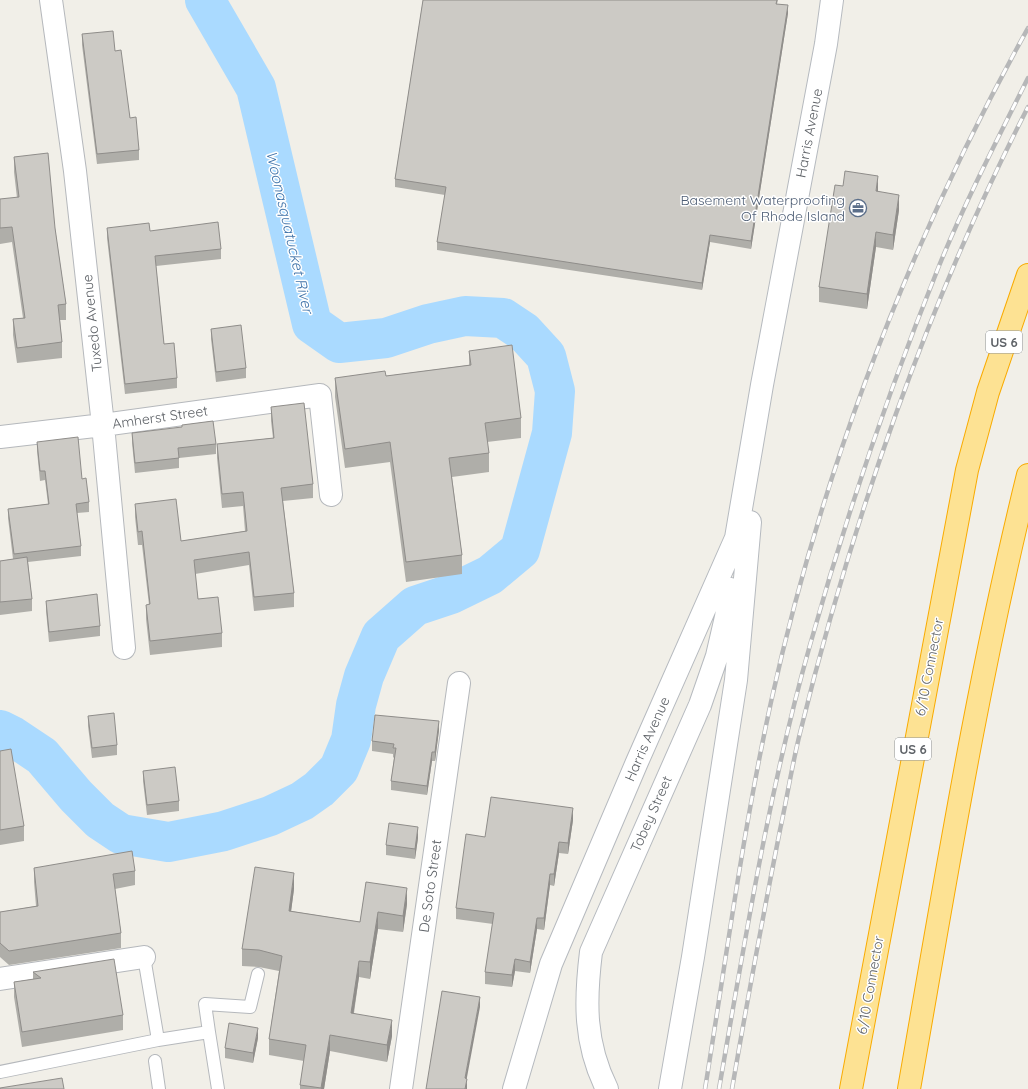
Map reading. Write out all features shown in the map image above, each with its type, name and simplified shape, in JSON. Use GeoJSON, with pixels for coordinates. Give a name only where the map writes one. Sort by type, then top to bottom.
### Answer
{"type":"FeatureCollection","features":[{"type":"Feature","properties":{"kind":"highway","name":"6/10 Connector"},"geometry":{"type":"LineString","coordinates":[[851,1089],[967,470],[988,392],[1028,275]]}},
{"type":"Feature","properties":{"kind":"highway"},"geometry":{"type":"LineString","coordinates":[[909,1089],[980,692],[1009,552],[1028,475]]}},
{"type":"Feature","properties":{"kind":"main road","name":"Tuxedo Avenue"},"geometry":{"type":"LineString","coordinates":[[52,0],[75,171],[103,425],[124,648]]}},
{"type":"Feature","properties":{"kind":"main road","name":"Harris Avenue"},"geometry":{"type":"LineString","coordinates":[[514,1089],[551,964],[637,762],[736,538],[762,384],[825,51],[832,0]]}},
{"type":"Feature","properties":{"kind":"main road","name":"Harris Avenue"},"geometry":{"type":"LineString","coordinates":[[670,1089],[693,958],[736,680],[762,384]]}},
{"type":"Feature","properties":{"kind":"main road","name":"Amherst Street"},"geometry":{"type":"LineString","coordinates":[[0,437],[103,425],[320,395],[331,494]]}},
{"type":"Feature","properties":{"kind":"main road","name":"Tobey Street"},"geometry":{"type":"LineString","coordinates":[[607,1089],[594,1057],[587,1018],[586,988],[591,952],[700,705],[717,656],[726,616],[736,538]]}},
{"type":"Feature","properties":{"kind":"main road","name":"De Soto Street"},"geometry":{"type":"LineString","coordinates":[[401,1089],[459,683]]}},
{"type":"Feature","properties":{"kind":"main road"},"geometry":{"type":"LineString","coordinates":[[0,979],[144,957]]}},
{"type":"Feature","properties":{"kind":"lane"},"geometry":{"type":"LineString","coordinates":[[144,957],[158,1040]]}},
{"type":"Feature","properties":{"kind":"lane"},"geometry":{"type":"LineString","coordinates":[[218,1089],[205,1004],[250,1007],[258,974]]}},
{"type":"Feature","properties":{"kind":"lane"},"geometry":{"type":"LineString","coordinates":[[0,1072],[158,1040],[209,1032]]}},
{"type":"Feature","properties":{"kind":"lane"},"geometry":{"type":"LineString","coordinates":[[155,1061],[159,1089]]}},
{"type":"Feature","properties":{"kind":"building"},"geometry":{"type":"Polygon","coordinates":[[[423,0],[777,0],[776,4],[788,5],[751,241],[710,235],[702,283],[437,242],[446,187],[395,179],[423,0]]]}},
{"type":"Feature","properties":{"kind":"building"},"geometry":{"type":"Polygon","coordinates":[[[113,31],[115,51],[121,50],[130,118],[136,117],[139,150],[97,154],[82,34],[113,31]]]}},
{"type":"Feature","properties":{"kind":"building"},"geometry":{"type":"Polygon","coordinates":[[[48,153],[55,228],[66,304],[58,305],[62,342],[17,348],[13,319],[25,318],[12,227],[0,228],[0,199],[19,197],[14,157],[48,153]]]}},
{"type":"Feature","properties":{"kind":"building"},"geometry":{"type":"Polygon","coordinates":[[[845,171],[878,176],[876,191],[899,195],[893,235],[876,232],[867,294],[819,287],[835,185],[843,186],[845,171]]]}},
{"type":"Feature","properties":{"kind":"building"},"geometry":{"type":"Polygon","coordinates":[[[218,222],[221,249],[155,256],[164,344],[174,343],[177,378],[125,384],[107,228],[149,223],[150,231],[218,222]]]}},
{"type":"Feature","properties":{"kind":"building"},"geometry":{"type":"Polygon","coordinates":[[[241,325],[246,368],[216,372],[211,329],[241,325]]]}},
{"type":"Feature","properties":{"kind":"building"},"geometry":{"type":"Polygon","coordinates":[[[512,345],[521,418],[485,423],[489,453],[449,458],[462,555],[406,562],[390,442],[345,449],[335,378],[385,371],[386,376],[471,365],[469,351],[512,345]]]}},
{"type":"Feature","properties":{"kind":"building"},"geometry":{"type":"Polygon","coordinates":[[[304,403],[313,484],[281,488],[294,593],[254,597],[249,552],[194,560],[198,599],[218,597],[222,633],[150,641],[146,605],[150,604],[142,531],[138,532],[135,504],[176,499],[181,541],[247,531],[243,492],[222,494],[217,444],[274,438],[271,407],[304,403]]]}},
{"type":"Feature","properties":{"kind":"building"},"geometry":{"type":"Polygon","coordinates":[[[213,421],[216,444],[178,448],[179,458],[135,463],[132,433],[182,427],[182,425],[213,421]]]}},
{"type":"Feature","properties":{"kind":"building"},"geometry":{"type":"Polygon","coordinates":[[[78,437],[82,479],[86,478],[89,502],[76,504],[81,546],[14,554],[8,509],[49,504],[45,471],[40,471],[37,442],[78,437]]]}},
{"type":"Feature","properties":{"kind":"building"},"geometry":{"type":"Polygon","coordinates":[[[27,557],[32,599],[0,602],[0,561],[27,557]]]}},
{"type":"Feature","properties":{"kind":"building"},"geometry":{"type":"Polygon","coordinates":[[[97,594],[100,626],[49,632],[46,601],[97,594]]]}},
{"type":"Feature","properties":{"kind":"building"},"geometry":{"type":"Polygon","coordinates":[[[114,713],[117,745],[92,748],[88,716],[114,713]]]}},
{"type":"Feature","properties":{"kind":"building"},"geometry":{"type":"Polygon","coordinates":[[[375,715],[439,721],[435,752],[432,752],[427,786],[391,781],[396,748],[393,748],[394,744],[372,741],[375,715]]]}},
{"type":"Feature","properties":{"kind":"building"},"geometry":{"type":"Polygon","coordinates":[[[11,749],[24,826],[0,830],[0,751],[11,749]]]}},
{"type":"Feature","properties":{"kind":"building"},"geometry":{"type":"Polygon","coordinates":[[[175,767],[179,801],[147,805],[143,771],[175,767]]]}},
{"type":"Feature","properties":{"kind":"building"},"geometry":{"type":"Polygon","coordinates":[[[491,797],[573,808],[568,843],[559,842],[554,874],[550,874],[544,918],[537,918],[530,962],[515,959],[512,975],[485,972],[494,913],[456,908],[466,834],[485,837],[491,797]]]}},
{"type":"Feature","properties":{"kind":"building"},"geometry":{"type":"Polygon","coordinates":[[[389,823],[418,827],[415,849],[386,845],[389,823]]]}},
{"type":"Feature","properties":{"kind":"building"},"geometry":{"type":"Polygon","coordinates":[[[132,851],[135,871],[113,874],[121,933],[9,951],[0,943],[0,912],[38,906],[34,868],[132,851]]]}},
{"type":"Feature","properties":{"kind":"building"},"geometry":{"type":"Polygon","coordinates":[[[255,867],[294,873],[289,911],[360,922],[366,882],[407,888],[403,916],[378,912],[370,962],[359,961],[351,1013],[392,1020],[387,1045],[330,1035],[321,1088],[300,1085],[306,1045],[269,1039],[282,956],[259,950],[242,949],[255,867]]]}},
{"type":"Feature","properties":{"kind":"building"},"geometry":{"type":"Polygon","coordinates":[[[114,959],[123,1015],[22,1032],[14,982],[41,978],[33,972],[114,959]]]}},
{"type":"Feature","properties":{"kind":"building"},"geometry":{"type":"Polygon","coordinates":[[[442,991],[480,997],[465,1078],[467,1079],[465,1089],[426,1089],[442,991]]]}},
{"type":"Feature","properties":{"kind":"building"},"geometry":{"type":"Polygon","coordinates":[[[229,1023],[258,1028],[253,1053],[225,1048],[229,1023]]]}},
{"type":"Feature","properties":{"kind":"building"},"geometry":{"type":"Polygon","coordinates":[[[62,1078],[64,1089],[0,1089],[0,1088],[62,1078]]]}},
{"type":"Feature","properties":{"kind":"waterway","name":"Woonasquatucket River"},"geometry":{"type":"LineString","coordinates":[[0,730],[12,736],[42,756],[76,796],[100,820],[121,834],[168,842],[224,831],[270,816],[302,801],[319,789],[339,769],[351,740],[356,705],[364,676],[381,636],[415,606],[451,594],[490,575],[520,550],[552,433],[555,391],[546,356],[524,332],[503,318],[465,316],[428,324],[386,338],[339,343],[312,324],[256,88],[205,0]]}},
{"type":"Feature","properties":{"kind":"railway"},"geometry":{"type":"LineString","coordinates":[[705,1089],[735,895],[761,750],[792,614],[817,527],[844,441],[875,356],[909,272],[946,189],[985,108],[1028,28]]}},
{"type":"Feature","properties":{"kind":"railway"},"geometry":{"type":"LineString","coordinates":[[719,1089],[738,977],[782,755],[795,700],[838,549],[886,406],[939,266],[970,195],[1028,78]]}},
{"type":"Feature","properties":{"kind":"railway"},"geometry":{"type":"LineString","coordinates":[[732,1089],[761,927],[794,757],[821,653],[844,573],[896,414],[926,335],[958,257],[992,181],[1028,107]]}},
{"type":"Feature","properties":{"kind":"place","name":"Basement Waterproofing Of Rhode Island"},"geometry":{"type":"Point","coordinates":[858,208]}}]}
